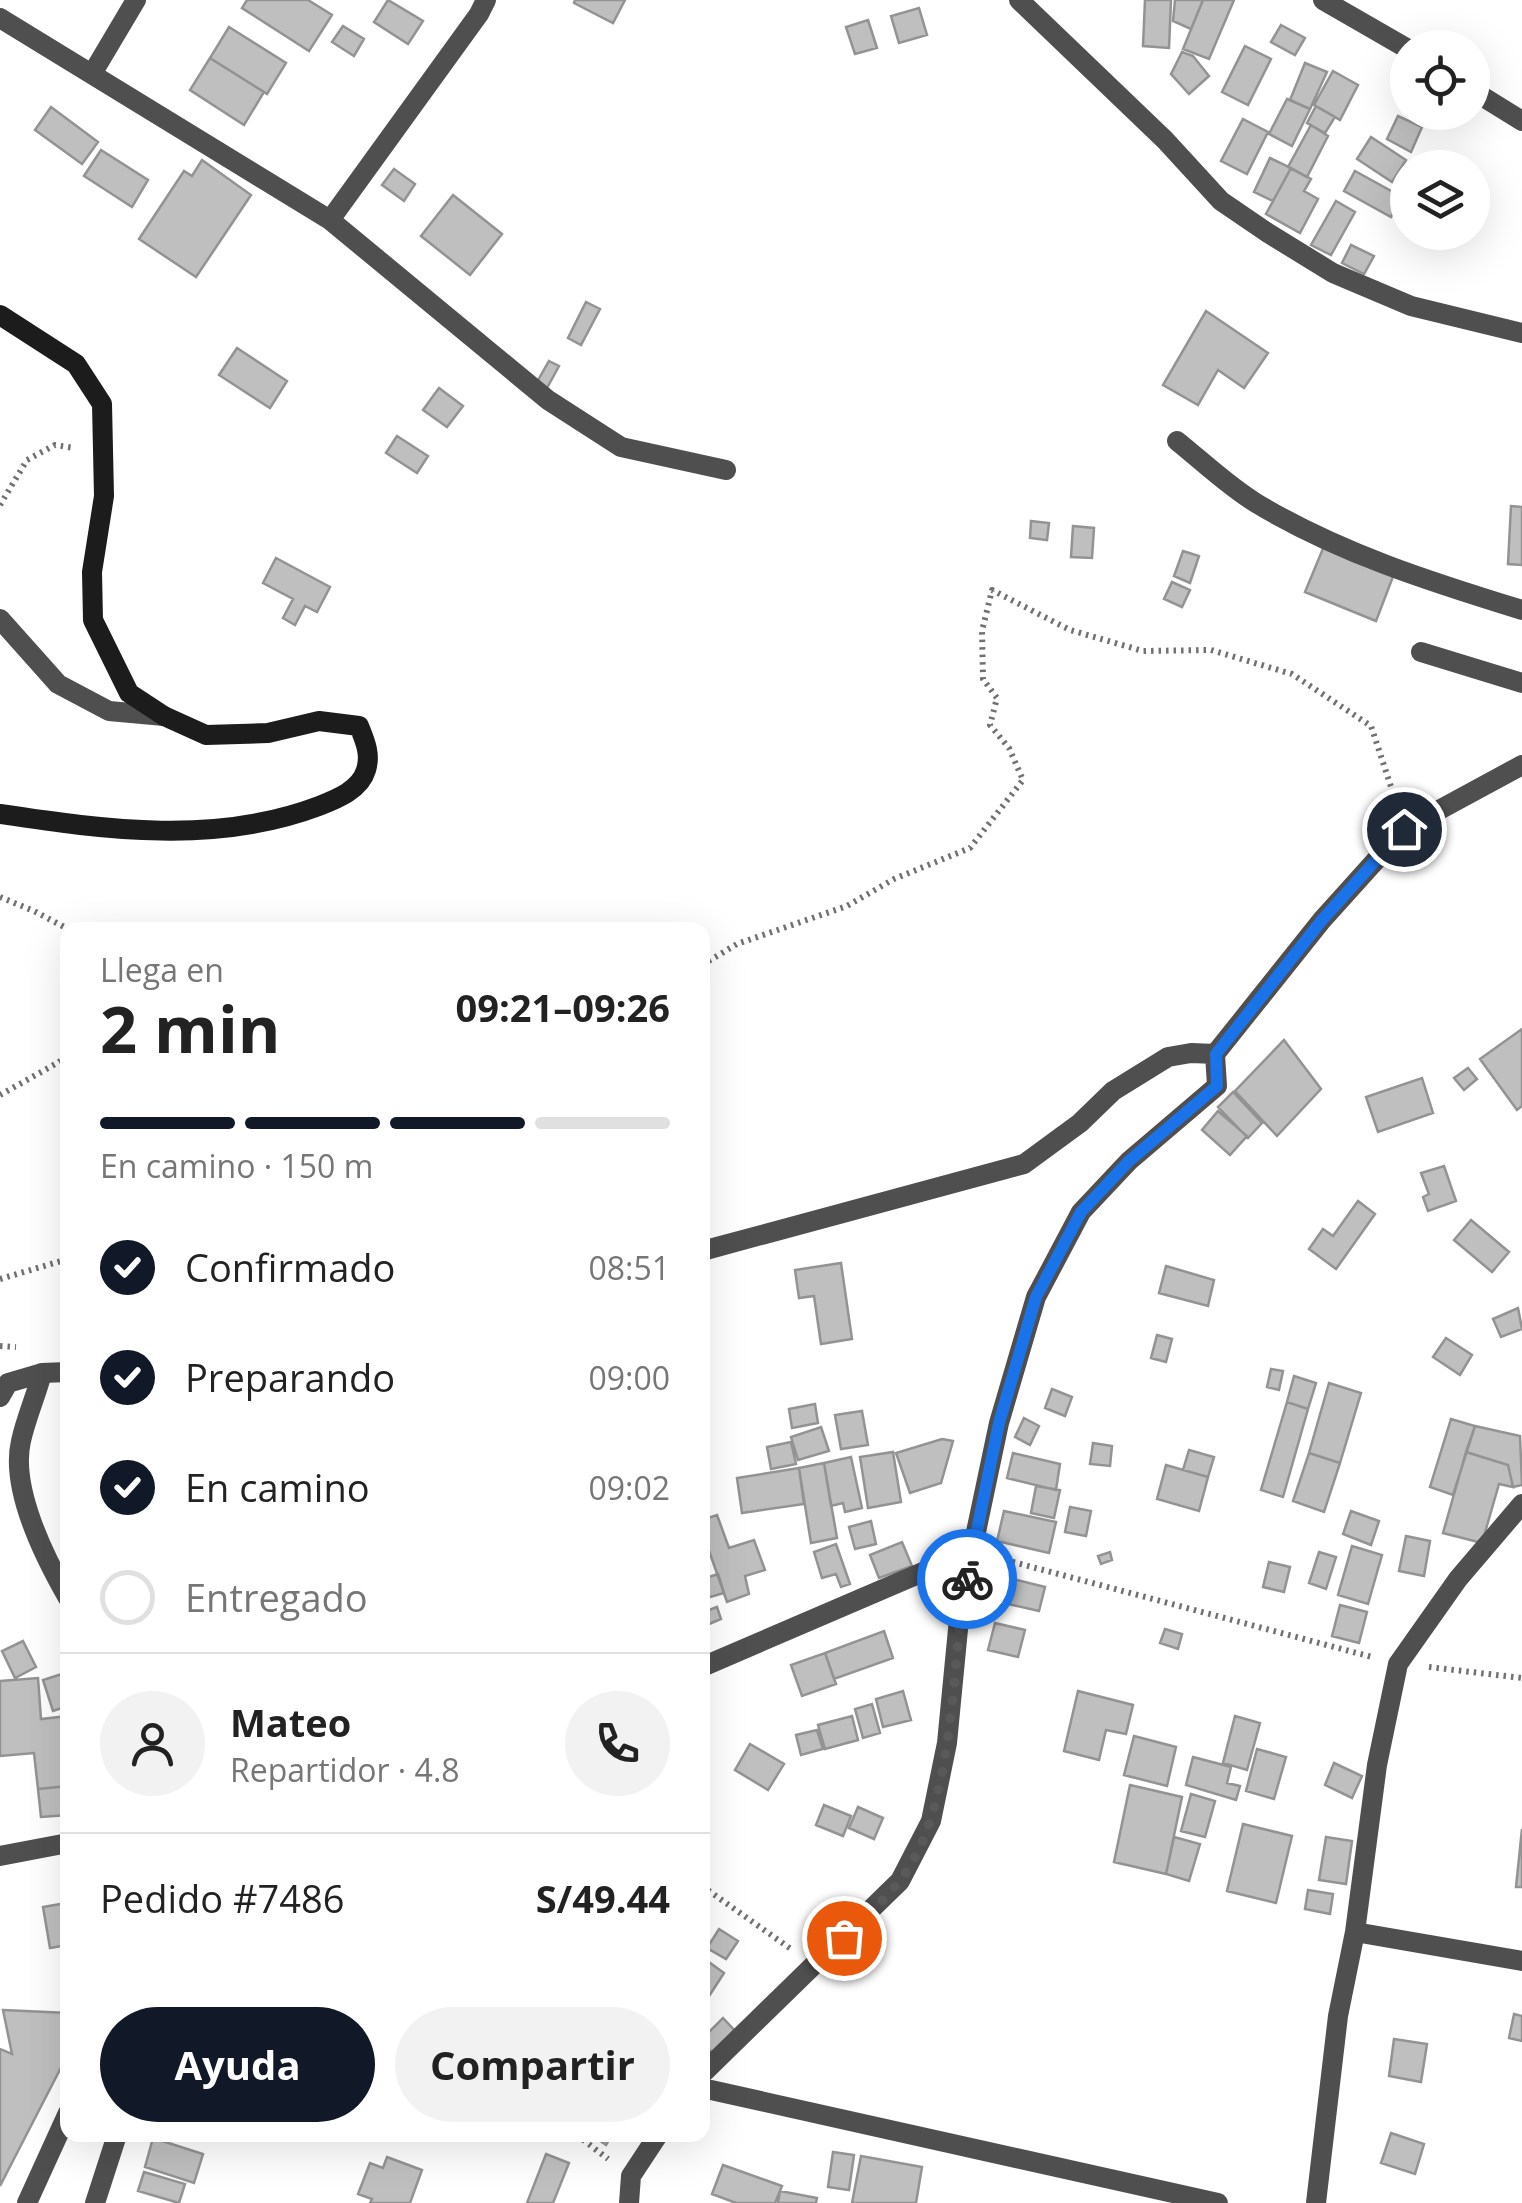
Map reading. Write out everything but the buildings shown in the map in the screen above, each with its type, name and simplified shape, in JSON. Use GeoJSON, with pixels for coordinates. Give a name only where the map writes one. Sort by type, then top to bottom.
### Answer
{"type":"FeatureCollection","features":[{"type":"Feature","properties":{"kind":"main road"},"geometry":{"type":"LineString","coordinates":[[0,315],[76,364],[102,404],[104,496],[92,572],[93,620],[129,693],[164,716],[206,734],[268,733],[319,720],[359,726],[369,752],[366,774],[346,796],[270,821],[194,832],[116,830],[0,814]]}},
{"type":"Feature","properties":{"kind":"street"},"geometry":{"type":"LineString","coordinates":[[92,74],[136,0]]}},
{"type":"Feature","properties":{"kind":"street"},"geometry":{"type":"LineString","coordinates":[[330,220],[486,0]]}},
{"type":"Feature","properties":{"kind":"street"},"geometry":{"type":"LineString","coordinates":[[1019,0],[1166,140],[1221,201],[1268,233],[1333,273],[1411,306],[1522,333]]}},
{"type":"Feature","properties":{"kind":"street"},"geometry":{"type":"LineString","coordinates":[[1323,0],[1390,39]]}},
{"type":"Feature","properties":{"kind":"street"},"geometry":{"type":"LineString","coordinates":[[0,18],[330,220],[548,400],[621,447],[726,470]]}},
{"type":"Feature","properties":{"kind":"street"},"geometry":{"type":"LineString","coordinates":[[1490,101],[1522,121]]}},
{"type":"Feature","properties":{"kind":"street"},"geometry":{"type":"LineString","coordinates":[[1177,441],[1255,502],[1288,519],[1406,575],[1522,610]]}},
{"type":"Feature","properties":{"kind":"street"},"geometry":{"type":"LineString","coordinates":[[0,619],[58,684],[108,711],[164,716]]}},
{"type":"Feature","properties":{"kind":"street"},"geometry":{"type":"LineString","coordinates":[[1421,652],[1522,683]]}},
{"type":"Feature","properties":{"kind":"street"},"geometry":{"type":"LineString","coordinates":[[710,2066],[900,1882],[931,1822],[947,1743],[959,1619],[999,1423],[1036,1297],[1081,1212],[1129,1161],[1217,1086],[1216,1054],[1322,920],[1404,829],[1522,765]]}},
{"type":"Feature","properties":{"kind":"street"},"geometry":{"type":"LineString","coordinates":[[710,1248],[1024,1164],[1080,1123],[1113,1091],[1168,1056],[1191,1052],[1216,1054]]}},
{"type":"Feature","properties":{"kind":"street"},"geometry":{"type":"LineString","coordinates":[[0,1397],[8,1383],[60,1372]]}},
{"type":"Feature","properties":{"kind":"street"},"geometry":{"type":"LineString","coordinates":[[42,1373],[20,1444],[24,1500],[40,1546],[60,1583]]}},
{"type":"Feature","properties":{"kind":"street"},"geometry":{"type":"LineString","coordinates":[[1316,2203],[1338,2016],[1355,1932],[1377,1765],[1398,1664],[1458,1579],[1522,1504]]}},
{"type":"Feature","properties":{"kind":"street"},"geometry":{"type":"LineString","coordinates":[[710,1663],[972,1552]]}},
{"type":"Feature","properties":{"kind":"street"},"geometry":{"type":"LineString","coordinates":[[0,1856],[60,1845]]}},
{"type":"Feature","properties":{"kind":"street"},"geometry":{"type":"LineString","coordinates":[[1355,1932],[1522,1961]]}},
{"type":"Feature","properties":{"kind":"street"},"geometry":{"type":"LineString","coordinates":[[710,2090],[1218,2203]]}},
{"type":"Feature","properties":{"kind":"street"},"geometry":{"type":"LineString","coordinates":[[27,2203],[60,2131]]}},
{"type":"Feature","properties":{"kind":"street"},"geometry":{"type":"LineString","coordinates":[[94,2203],[115,2142]]}},
{"type":"Feature","properties":{"kind":"street"},"geometry":{"type":"LineString","coordinates":[[628,2203],[630,2176],[653,2142]]}},
{"type":"Feature","properties":{"kind":"path"},"geometry":{"type":"LineString","coordinates":[[0,505],[28,460],[54,445],[104,455]]}},
{"type":"Feature","properties":{"kind":"path"},"geometry":{"type":"LineString","coordinates":[[710,960],[738,944],[848,906],[894,879],[970,848],[1023,780],[1009,748],[990,725],[997,698],[983,679],[982,630],[992,590],[1070,630],[1143,651],[1210,650],[1292,674],[1371,726],[1404,829]]}},
{"type":"Feature","properties":{"kind":"path"},"geometry":{"type":"LineString","coordinates":[[0,898],[60,924]]}},
{"type":"Feature","properties":{"kind":"path"},"geometry":{"type":"LineString","coordinates":[[0,1096],[60,1061]]}},
{"type":"Feature","properties":{"kind":"path"},"geometry":{"type":"LineString","coordinates":[[0,1279],[60,1261]]}},
{"type":"Feature","properties":{"kind":"path"},"geometry":{"type":"LineString","coordinates":[[972,1552],[1398,1664],[1522,1678]]}},
{"type":"Feature","properties":{"kind":"path"},"geometry":{"type":"LineString","coordinates":[[710,1892],[816,1966]]}},
{"type":"Feature","properties":{"kind":"way so far"},"geometry":{"type":"LineString","coordinates":[[844,1938],[900,1882],[931,1822],[947,1743],[959,1619],[967,1579]]}},
{"type":"Feature","properties":{"kind":"route"},"geometry":{"type":"LineString","coordinates":[[967,1579],[999,1423],[1036,1297],[1081,1212],[1129,1161],[1217,1086],[1216,1054],[1322,920],[1404,829]]}}]}
